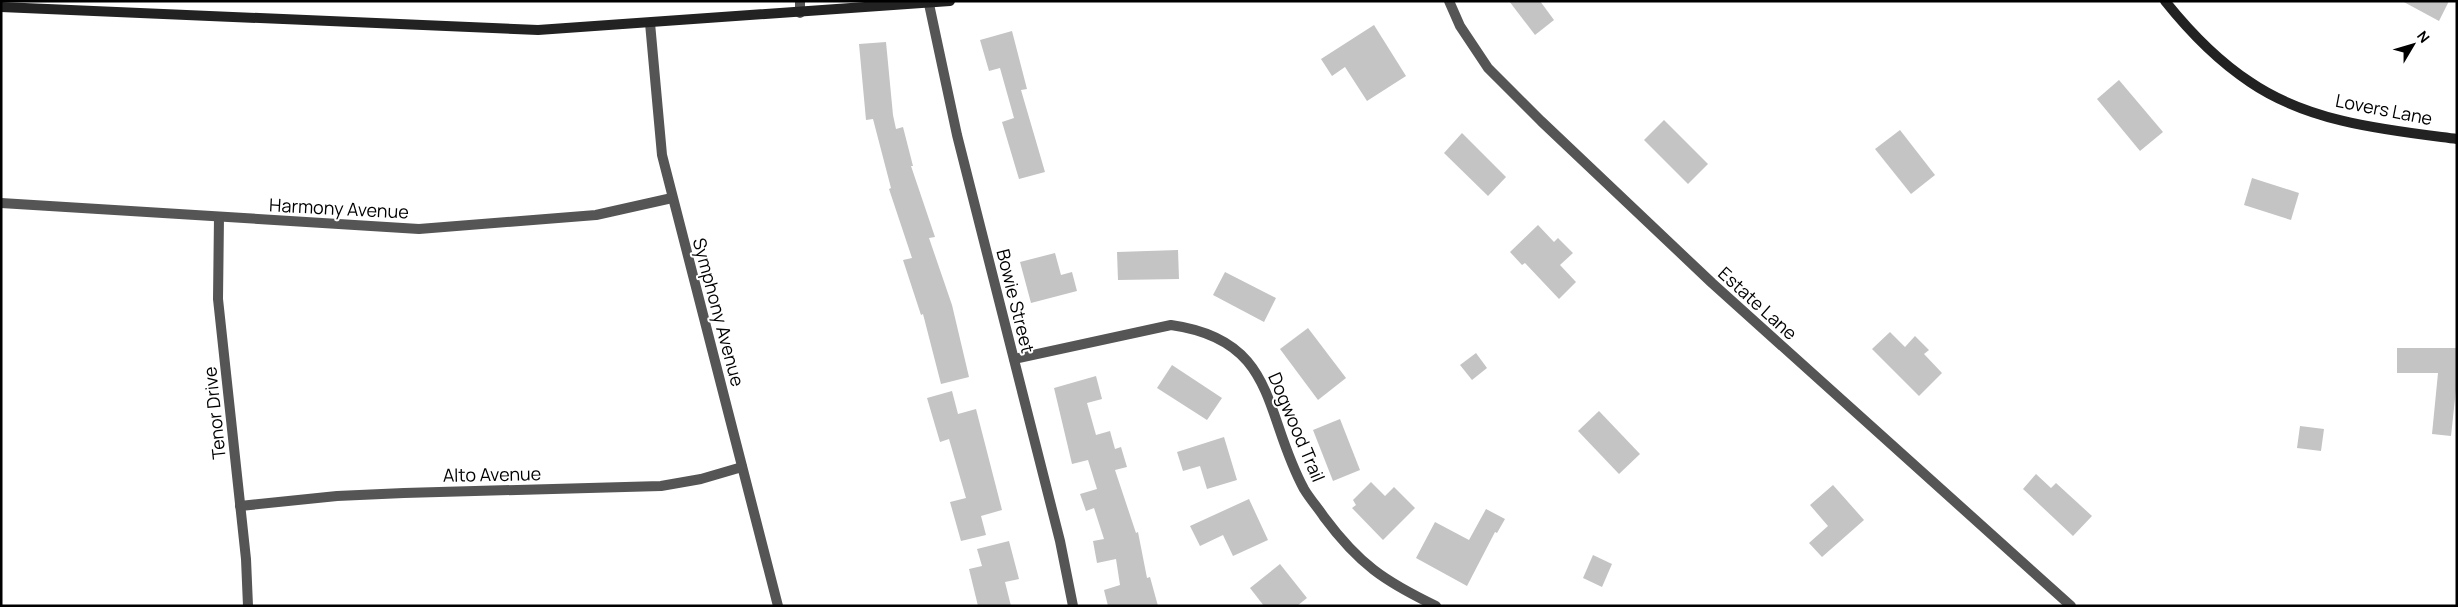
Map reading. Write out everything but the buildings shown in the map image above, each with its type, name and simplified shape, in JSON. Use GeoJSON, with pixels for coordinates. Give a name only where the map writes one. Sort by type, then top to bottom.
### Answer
{"type":"FeatureCollection","features":[{"type":"Feature","properties":{"kind":"street"},"geometry":{"type":"LineString","coordinates":[[800,1],[800,13]]}},
{"type":"Feature","properties":{"kind":"street"},"geometry":{"type":"LineString","coordinates":[[1,7],[538,30],[650,24],[950,1]]}},
{"type":"Feature","properties":{"kind":"street","name":"Estate Lane"},"geometry":{"type":"LineString","coordinates":[[1449,1],[1460,26],[1488,68],[1541,121],[1712,284],[2071,606]]}},
{"type":"Feature","properties":{"kind":"street","name":"Lovers Lane"},"geometry":{"type":"LineString","coordinates":[[2165,1],[2219,58],[2250,83],[2287,102],[2345,122],[2457,139]]}},
{"type":"Feature","properties":{"kind":"street","name":"Bowie Street"},"geometry":{"type":"LineString","coordinates":[[929,4],[957,135],[1060,541],[1073,606]]}},
{"type":"Feature","properties":{"kind":"street","name":"Symphony Avenue"},"geometry":{"type":"LineString","coordinates":[[650,24],[660,140],[672,198],[778,606]]}},
{"type":"Feature","properties":{"kind":"street","name":"Harmony Avenue"},"geometry":{"type":"LineString","coordinates":[[1,203],[388,228],[455,228],[596,215],[672,198]]}},
{"type":"Feature","properties":{"kind":"street","name":"Tenor Drive"},"geometry":{"type":"LineString","coordinates":[[218,217],[218,299],[240,506],[248,606]]}},
{"type":"Feature","properties":{"kind":"street","name":"Dogwood Trail"},"geometry":{"type":"LineString","coordinates":[[1014,359],[1171,326],[1195,329],[1222,340],[1239,353],[1259,375],[1271,402],[1287,451],[1305,491],[1353,554],[1376,574],[1436,606]]}},
{"type":"Feature","properties":{"kind":"street","name":"Alto Avenue"},"geometry":{"type":"LineString","coordinates":[[240,506],[337,496],[661,486],[701,479],[742,467]]}}]}
